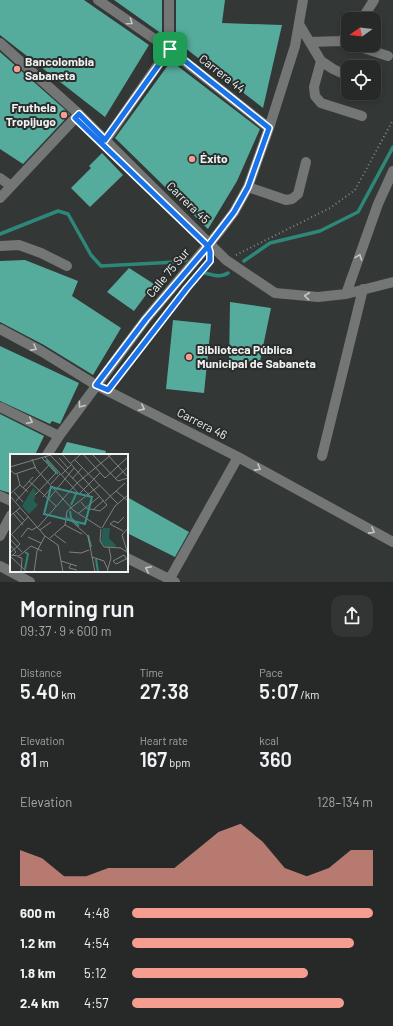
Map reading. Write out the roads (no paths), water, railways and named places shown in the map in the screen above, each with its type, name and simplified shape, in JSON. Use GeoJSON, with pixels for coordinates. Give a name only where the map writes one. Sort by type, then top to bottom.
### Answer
{"type":"FeatureCollection","features":[{"type":"Feature","properties":{"kind":"street","name":"Carrera 44"},"geometry":{"type":"LineString","coordinates":[[98,0],[170,49],[269,128]]}},
{"type":"Feature","properties":{"kind":"street"},"geometry":{"type":"LineString","coordinates":[[105,140],[170,49],[169,0]]}},
{"type":"Feature","properties":{"kind":"street","name":"Calle 75 Sur"},"geometry":{"type":"LineString","coordinates":[[48,454],[96,385],[146,319],[209,245],[234,212],[248,187],[269,128],[295,46],[303,0]]}},
{"type":"Feature","properties":{"kind":"street"},"geometry":{"type":"LineString","coordinates":[[366,12],[374,0]]}},
{"type":"Feature","properties":{"kind":"street"},"geometry":{"type":"LineString","coordinates":[[299,24],[321,61],[341,73]]}},
{"type":"Feature","properties":{"kind":"street"},"geometry":{"type":"LineString","coordinates":[[310,42],[341,39]]}},
{"type":"Feature","properties":{"kind":"street","name":"Carrera 45"},"geometry":{"type":"LineString","coordinates":[[0,43],[79,114],[209,245],[226,260],[275,293],[318,297],[346,294],[393,282]]}},
{"type":"Feature","properties":{"kind":"street"},"geometry":{"type":"LineString","coordinates":[[376,52],[388,56]]}},
{"type":"Feature","properties":{"kind":"street"},"geometry":{"type":"LineString","coordinates":[[321,61],[314,87],[315,96],[321,103],[362,116]]}},
{"type":"Feature","properties":{"kind":"street"},"geometry":{"type":"LineString","coordinates":[[0,198],[79,114]]}},
{"type":"Feature","properties":{"kind":"street"},"geometry":{"type":"LineString","coordinates":[[248,187],[286,200],[292,199],[298,194],[306,162]]}},
{"type":"Feature","properties":{"kind":"street"},"geometry":{"type":"LineString","coordinates":[[346,294],[378,204],[393,171]]}},
{"type":"Feature","properties":{"kind":"street"},"geometry":{"type":"LineString","coordinates":[[0,178],[11,186]]}},
{"type":"Feature","properties":{"kind":"street"},"geometry":{"type":"LineString","coordinates":[[0,246],[18,245],[41,253],[67,266]]}},
{"type":"Feature","properties":{"kind":"street"},"geometry":{"type":"LineString","coordinates":[[322,456],[363,290]]}},
{"type":"Feature","properties":{"kind":"street","name":"Carrera 46"},"geometry":{"type":"LineString","coordinates":[[0,329],[41,351],[96,385],[238,457],[393,542]]}},
{"type":"Feature","properties":{"kind":"street"},"geometry":{"type":"LineString","coordinates":[[0,407],[59,436]]}},
{"type":"Feature","properties":{"kind":"street"},"geometry":{"type":"LineString","coordinates":[[128,559],[171,581],[238,457]]}},
{"type":"Feature","properties":{"kind":"street"},"geometry":{"type":"LineString","coordinates":[[0,496],[10,501]]}},
{"type":"Feature","properties":{"kind":"street"},"geometry":{"type":"LineString","coordinates":[[0,536],[10,517]]}},
{"type":"Feature","properties":{"kind":"street"},"geometry":{"type":"LineString","coordinates":[[0,566],[10,571]]}},
{"type":"Feature","properties":{"kind":"street"},"geometry":{"type":"LineString","coordinates":[[11,572],[30,582]]}},
{"type":"Feature","properties":{"kind":"waterway"},"geometry":{"type":"LineString","coordinates":[[244,261],[270,243],[320,231],[358,212],[393,147]]}},
{"type":"Feature","properties":{"kind":"waterway"},"geometry":{"type":"LineString","coordinates":[[0,234],[58,211],[68,214],[91,255],[101,266],[176,262],[186,260]]}},
{"type":"Feature","properties":{"kind":"waterway"},"geometry":{"type":"LineString","coordinates":[[205,273],[220,276],[228,273]]}},
{"type":"Feature","properties":{"kind":"place","name":"Bancolombia Sabaneta"},"geometry":{"type":"Point","coordinates":[17,69]}},
{"type":"Feature","properties":{"kind":"place","name":"Fruthela Tropijugo"},"geometry":{"type":"Point","coordinates":[64,115]}},
{"type":"Feature","properties":{"kind":"place","name":"Éxito"},"geometry":{"type":"Point","coordinates":[192,159]}},
{"type":"Feature","properties":{"kind":"place","name":"Biblioteca Pública Municipal de Sabaneta"},"geometry":{"type":"Point","coordinates":[189,357]}}]}
